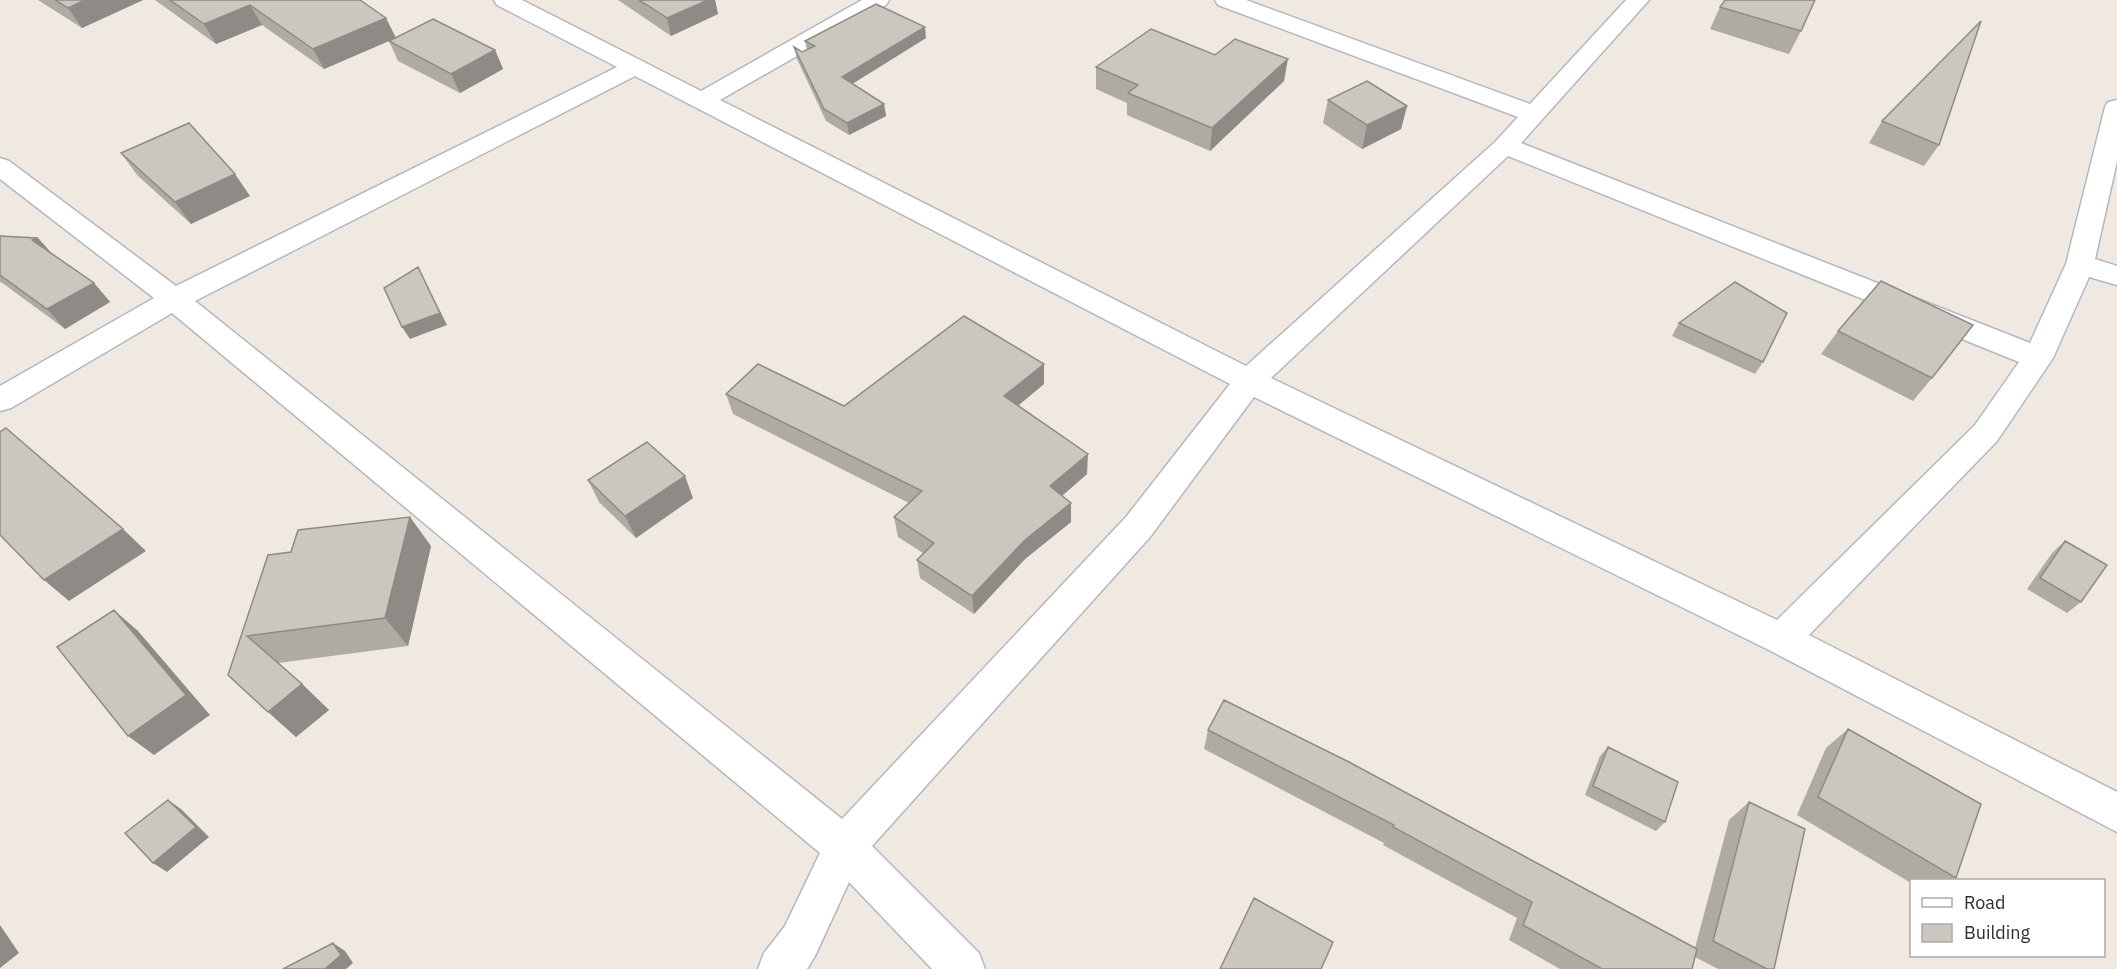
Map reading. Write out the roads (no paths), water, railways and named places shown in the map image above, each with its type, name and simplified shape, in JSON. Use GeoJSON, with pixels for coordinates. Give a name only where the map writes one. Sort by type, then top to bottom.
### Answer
{"type":"FeatureCollection","features":[{"type":"Feature","properties":{"kind":"street"},"geometry":{"type":"LineString","coordinates":[[505,0],[1249,381],[1782,639],[2117,813]]}},
{"type":"Feature","properties":{"kind":"street"},"geometry":{"type":"LineString","coordinates":[[702,100],[878,0]]}},
{"type":"Feature","properties":{"kind":"street"},"geometry":{"type":"LineString","coordinates":[[1226,0],[1533,114]]}},
{"type":"Feature","properties":{"kind":"street"},"geometry":{"type":"LineString","coordinates":[[780,969],[800,941],[844,847],[1138,527],[1249,381],[1505,146],[1638,0]]}},
{"type":"Feature","properties":{"kind":"street"},"geometry":{"type":"LineString","coordinates":[[0,400],[174,299],[637,66]]}},
{"type":"Feature","properties":{"kind":"street"},"geometry":{"type":"LineString","coordinates":[[1782,639],[1986,433],[2038,358],[2080,264],[2117,107]]}},
{"type":"Feature","properties":{"kind":"street"},"geometry":{"type":"LineString","coordinates":[[1505,146],[1744,243],[2038,358]]}},
{"type":"Feature","properties":{"kind":"street"},"geometry":{"type":"LineString","coordinates":[[0,166],[174,299],[844,847],[963,969]]}},
{"type":"Feature","properties":{"kind":"street"},"geometry":{"type":"LineString","coordinates":[[2080,264],[2117,276]]}}]}
